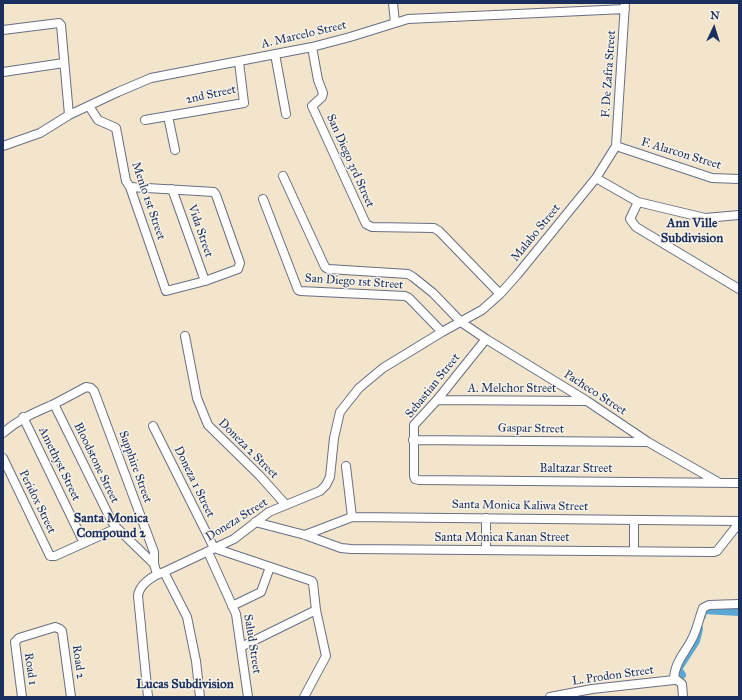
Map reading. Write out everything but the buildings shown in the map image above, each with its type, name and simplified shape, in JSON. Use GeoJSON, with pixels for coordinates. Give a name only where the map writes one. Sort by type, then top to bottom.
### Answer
{"type":"FeatureCollection","features":[{"type":"Feature","properties":{"kind":"street"},"geometry":{"type":"LineString","coordinates":[[394,3],[395,23]]}},
{"type":"Feature","properties":{"kind":"street","name":"A. Marcelo Street"},"geometry":{"type":"LineString","coordinates":[[3,146],[40,132],[69,115],[151,78],[312,47],[408,19],[625,6]]}},
{"type":"Feature","properties":{"kind":"street","name":"F. De Zafra Street"},"geometry":{"type":"LineString","coordinates":[[616,146],[625,6]]}},
{"type":"Feature","properties":{"kind":"street"},"geometry":{"type":"LineString","coordinates":[[3,30],[59,23],[61,25],[69,115]]}},
{"type":"Feature","properties":{"kind":"street","name":"San Diego 3rd Street"},"geometry":{"type":"LineString","coordinates":[[312,47],[318,80],[323,93],[322,97],[312,106],[366,224],[372,227],[434,228],[444,235],[500,294]]}},
{"type":"Feature","properties":{"kind":"street"},"geometry":{"type":"LineString","coordinates":[[275,54],[286,114]]}},
{"type":"Feature","properties":{"kind":"street","name":"2nd Street"},"geometry":{"type":"LineString","coordinates":[[145,120],[244,103],[239,62]]}},
{"type":"Feature","properties":{"kind":"street"},"geometry":{"type":"LineString","coordinates":[[3,72],[64,63]]}},
{"type":"Feature","properties":{"kind":"street","name":"Menlo 1st Street"},"geometry":{"type":"LineString","coordinates":[[88,106],[98,120],[116,128],[121,162],[126,181],[130,187],[165,289],[168,291],[205,281]]}},
{"type":"Feature","properties":{"kind":"street"},"geometry":{"type":"LineString","coordinates":[[168,116],[175,150]]}},
{"type":"Feature","properties":{"kind":"street","name":"Malabo Street"},"geometry":{"type":"LineString","coordinates":[[442,332],[482,310],[500,294],[558,226],[596,178],[616,146]]}},
{"type":"Feature","properties":{"kind":"street","name":"F. Alarcon Street"},"geometry":{"type":"LineString","coordinates":[[616,146],[712,178],[739,179]]}},
{"type":"Feature","properties":{"kind":"street","name":"Pacheco Street"},"geometry":{"type":"LineString","coordinates":[[283,176],[325,267],[328,269],[408,274],[433,293],[461,322],[486,339],[587,401],[648,442],[718,482]]}},
{"type":"Feature","properties":{"kind":"street"},"geometry":{"type":"LineString","coordinates":[[596,178],[638,202],[705,218],[739,215]]}},
{"type":"Feature","properties":{"kind":"street"},"geometry":{"type":"LineString","coordinates":[[130,187],[214,192],[240,263],[238,269],[205,281]]}},
{"type":"Feature","properties":{"kind":"street","name":"Vida Street"},"geometry":{"type":"LineString","coordinates":[[172,189],[205,281]]}},
{"type":"Feature","properties":{"kind":"street","name":"San Diego 1st Street"},"geometry":{"type":"LineString","coordinates":[[263,199],[298,290],[405,296],[409,298],[442,332]]}},
{"type":"Feature","properties":{"kind":"street"},"geometry":{"type":"LineString","coordinates":[[638,202],[630,219],[636,227],[739,289]]}},
{"type":"Feature","properties":{"kind":"street","name":"Doneza Street"},"geometry":{"type":"LineString","coordinates":[[148,697],[138,596],[138,592],[142,586],[161,573],[234,539],[269,512],[320,491],[326,485],[330,477],[334,438],[340,412],[358,388],[383,368],[442,332]]}},
{"type":"Feature","properties":{"kind":"street","name":"Doneza 2 Street"},"geometry":{"type":"LineString","coordinates":[[185,336],[197,398],[208,425],[286,505]]}},
{"type":"Feature","properties":{"kind":"street","name":"Sebastian Street"},"geometry":{"type":"LineString","coordinates":[[414,476],[414,425],[437,400],[486,339]]}},
{"type":"Feature","properties":{"kind":"street","name":"Sapphire Street"},"geometry":{"type":"LineString","coordinates":[[54,404],[86,387],[91,388],[94,391],[154,552],[154,564],[187,617],[196,662],[200,697]]}},
{"type":"Feature","properties":{"kind":"street","name":"A. Melchor Street"},"geometry":{"type":"LineString","coordinates":[[437,400],[587,401]]}},
{"type":"Feature","properties":{"kind":"street"},"geometry":{"type":"LineString","coordinates":[[3,433],[13,423],[23,417],[54,404]]}},
{"type":"Feature","properties":{"kind":"street","name":"Bloodstone Street"},"geometry":{"type":"LineString","coordinates":[[54,404],[112,522],[154,564]]}},
{"type":"Feature","properties":{"kind":"street","name":"Amethyst Street"},"geometry":{"type":"LineString","coordinates":[[23,417],[84,543]]}},
{"type":"Feature","properties":{"kind":"street","name":"Doneza 1 Street"},"geometry":{"type":"LineString","coordinates":[[153,426],[211,550]]}},
{"type":"Feature","properties":{"kind":"street","name":"Gaspar Street"},"geometry":{"type":"LineString","coordinates":[[413,440],[648,442]]}},
{"type":"Feature","properties":{"kind":"street","name":"Peridox Street"},"geometry":{"type":"LineString","coordinates":[[3,458],[50,556],[55,556],[84,543]]}},
{"type":"Feature","properties":{"kind":"street"},"geometry":{"type":"LineString","coordinates":[[346,466],[352,516]]}},
{"type":"Feature","properties":{"kind":"street","name":"Baltazar Street"},"geometry":{"type":"LineString","coordinates":[[414,476],[419,480],[739,483]]}},
{"type":"Feature","properties":{"kind":"street","name":"Santa Monica Kaliwa Street"},"geometry":{"type":"LineString","coordinates":[[304,535],[352,516],[739,522]]}},
{"type":"Feature","properties":{"kind":"street"},"geometry":{"type":"LineString","coordinates":[[486,518],[486,550]]}},
{"type":"Feature","properties":{"kind":"street"},"geometry":{"type":"LineString","coordinates":[[634,520],[634,550]]}},
{"type":"Feature","properties":{"kind":"street","name":"Santa Monica Kanan Street"},"geometry":{"type":"LineString","coordinates":[[255,522],[304,535],[341,548],[351,549],[634,550],[714,552],[739,522]]}},
{"type":"Feature","properties":{"kind":"street"},"geometry":{"type":"LineString","coordinates":[[84,543],[117,528]]}},
{"type":"Feature","properties":{"kind":"street"},"geometry":{"type":"LineString","coordinates":[[211,550],[312,581],[314,586],[316,610],[326,656],[304,697]]}},
{"type":"Feature","properties":{"kind":"street","name":"Salud Street"},"geometry":{"type":"LineString","coordinates":[[211,550],[236,614],[242,647],[248,697]]}},
{"type":"Feature","properties":{"kind":"street"},"geometry":{"type":"LineString","coordinates":[[232,606],[261,592],[270,567]]}},
{"type":"Feature","properties":{"kind":"street"},"geometry":{"type":"LineString","coordinates":[[683,697],[683,688],[677,680],[674,671],[692,638],[703,608],[709,605],[739,604]]}},
{"type":"Feature","properties":{"kind":"street"},"geometry":{"type":"LineString","coordinates":[[242,647],[316,610]]}},
{"type":"Feature","properties":{"kind":"street","name":"Road 1"},"geometry":{"type":"LineString","coordinates":[[22,697],[14,645],[16,639],[55,627],[62,631]]}},
{"type":"Feature","properties":{"kind":"street","name":"Road 2"},"geometry":{"type":"LineString","coordinates":[[62,631],[71,697]]}},
{"type":"Feature","properties":{"kind":"street","name":"L. Prodon Street"},"geometry":{"type":"LineString","coordinates":[[550,697],[592,690],[677,680]]}},
{"type":"Feature","properties":{"kind":"waterway"},"geometry":{"type":"LineString","coordinates":[[702,616],[703,610],[739,612]]}},
{"type":"Feature","properties":{"kind":"waterway"},"geometry":{"type":"LineString","coordinates":[[682,675],[678,669],[696,641],[699,629]]}},
{"type":"Feature","properties":{"kind":"district","name":"Ann Ville Subdivision"},"geometry":{"type":"Point","coordinates":[692,232]}},
{"type":"Feature","properties":{"kind":"district","name":"Santa Monica Compound 2"},"geometry":{"type":"Point","coordinates":[111,526]}},
{"type":"Feature","properties":{"kind":"district","name":"Lucas Subdivision"},"geometry":{"type":"Point","coordinates":[185,685]}}]}
